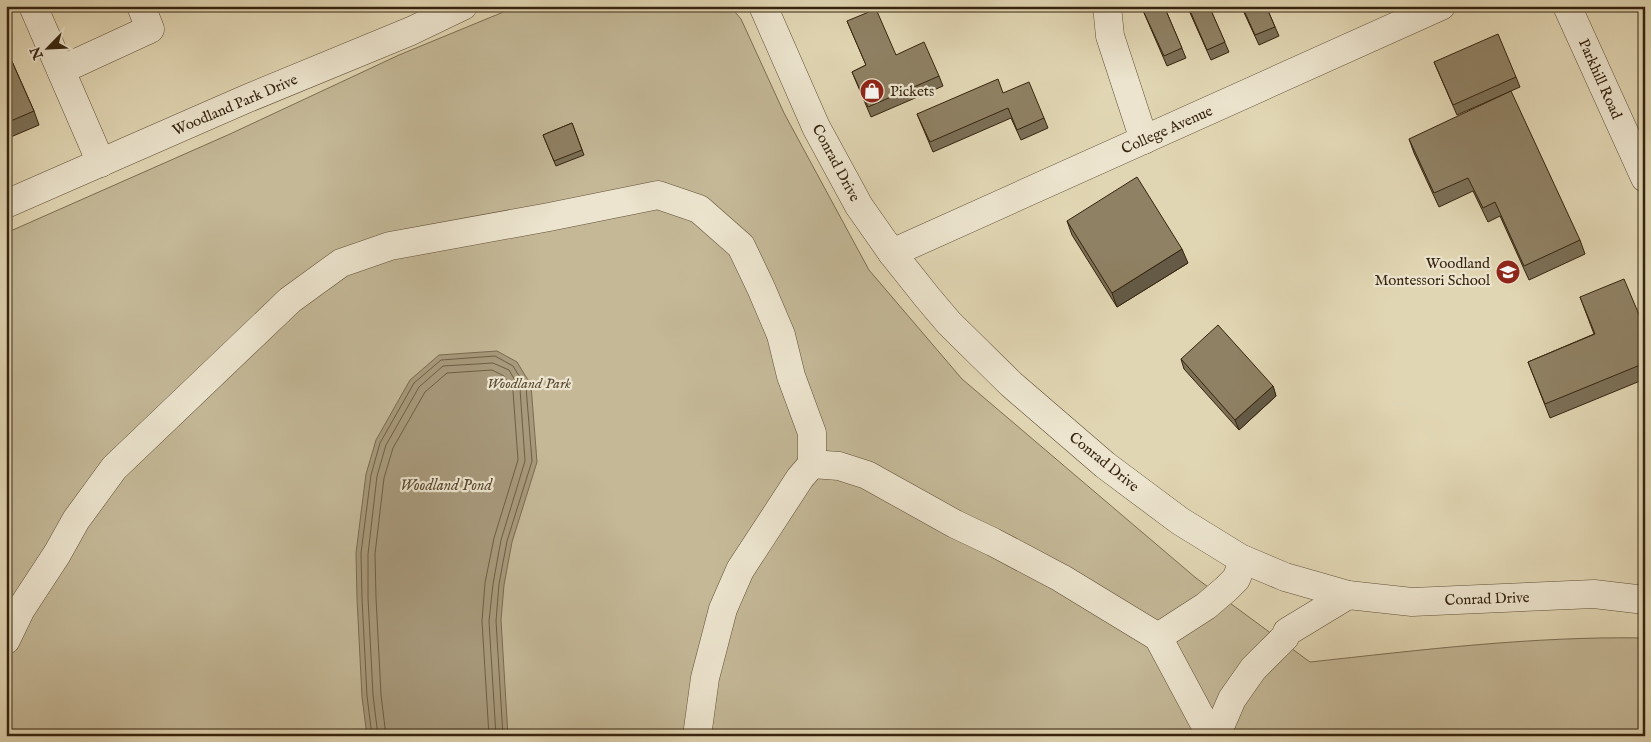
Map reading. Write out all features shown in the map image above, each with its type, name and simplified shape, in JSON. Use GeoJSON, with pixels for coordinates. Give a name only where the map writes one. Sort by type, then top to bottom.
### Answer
{"type":"FeatureCollection","features":[{"type":"Feature","properties":{"kind":"street"},"geometry":{"type":"LineString","coordinates":[[33,6],[102,163]]}},
{"type":"Feature","properties":{"kind":"street"},"geometry":{"type":"LineString","coordinates":[[60,70],[150,29],[141,6]]}},
{"type":"Feature","properties":{"kind":"street","name":"Woodland Park Drive"},"geometry":{"type":"LineString","coordinates":[[6,204],[246,99],[411,31],[463,6]]}},
{"type":"Feature","properties":{"kind":"street","name":"Conrad Drive"},"geometry":{"type":"LineString","coordinates":[[763,6],[816,127],[859,206],[892,253],[949,324],[1011,384],[1105,465],[1180,521],[1244,560],[1285,577],[1348,595],[1412,602],[1594,594],[1645,600]]}},
{"type":"Feature","properties":{"kind":"street"},"geometry":{"type":"LineString","coordinates":[[1107,6],[1110,36],[1144,140]]}},
{"type":"Feature","properties":{"kind":"street","name":"College Avenue"},"geometry":{"type":"LineString","coordinates":[[892,253],[1441,6]]}},
{"type":"Feature","properties":{"kind":"street","name":"Parkhill Road"},"geometry":{"type":"LineString","coordinates":[[1567,6],[1645,178]]}},
{"type":"Feature","properties":{"kind":"street"},"geometry":{"type":"LineString","coordinates":[[6,640],[21,609],[57,554],[76,520],[114,468],[290,300],[342,263],[390,246],[658,195],[699,209],[741,246],[762,288],[781,335],[792,376],[812,433],[812,464],[800,478],[740,570],[723,609],[705,678],[697,736]]}},
{"type":"Feature","properties":{"kind":"street"},"geometry":{"type":"LineString","coordinates":[[812,464],[839,466],[868,475],[955,524],[1061,578],[1158,637],[1211,736]]}},
{"type":"Feature","properties":{"kind":"street"},"geometry":{"type":"LineString","coordinates":[[6,596],[21,587],[57,554]]}},
{"type":"Feature","properties":{"kind":"street"},"geometry":{"type":"LineString","coordinates":[[1158,637],[1206,606],[1226,589],[1236,579],[1244,560]]}},
{"type":"Feature","properties":{"kind":"street"},"geometry":{"type":"LineString","coordinates":[[1216,736],[1232,699],[1253,669],[1286,637],[1287,632],[1348,595]]}},
{"type":"Feature","properties":{"kind":"green space","name":"Woodland Park"},"geometry":{"type":"Polygon","coordinates":[[[518,6],[730,6],[741,19],[784,113],[869,270],[962,379],[1196,578],[1310,662],[1519,642],[1561,639],[1645,638],[1645,736],[6,736],[6,233],[230,134],[399,55],[518,6]]]}},
{"type":"Feature","properties":{"kind":"water","name":"Woodland Pond"},"geometry":{"type":"Polygon","coordinates":[[[497,351],[517,362],[531,385],[537,462],[512,542],[504,585],[501,620],[508,736],[367,736],[362,697],[356,553],[366,474],[376,440],[410,380],[439,355],[497,351]]]}},
{"type":"Feature","properties":{"kind":"building"},"geometry":{"type":"Polygon","coordinates":[[[1141,6],[1164,6],[1182,48],[1164,56],[1141,6]]]}},
{"type":"Feature","properties":{"kind":"building"},"geometry":{"type":"Polygon","coordinates":[[[1188,6],[1209,6],[1225,42],[1207,50],[1188,6]]]}},
{"type":"Feature","properties":{"kind":"building"},"geometry":{"type":"Polygon","coordinates":[[[1242,6],[1266,6],[1275,27],[1255,35],[1242,6]]]}},
{"type":"Feature","properties":{"kind":"building"},"geometry":{"type":"Polygon","coordinates":[[[876,9],[896,55],[924,42],[939,76],[868,107],[852,72],[866,65],[847,21],[876,9]]]}},
{"type":"Feature","properties":{"kind":"building"},"geometry":{"type":"Polygon","coordinates":[[[1498,34],[1516,77],[1453,105],[1434,62],[1498,34]]]}},
{"type":"Feature","properties":{"kind":"building"},"geometry":{"type":"Polygon","coordinates":[[[6,48],[34,111],[6,123],[6,48]]]}},
{"type":"Feature","properties":{"kind":"building"},"geometry":{"type":"Polygon","coordinates":[[[998,79],[1003,93],[1029,82],[1044,118],[1017,130],[1008,108],[930,142],[917,114],[998,79]]]}},
{"type":"Feature","properties":{"kind":"building"},"geometry":{"type":"Polygon","coordinates":[[[1511,91],[1580,240],[1524,266],[1495,202],[1483,208],[1468,178],[1434,193],[1409,139],[1511,91]]]}},
{"type":"Feature","properties":{"kind":"building"},"geometry":{"type":"Polygon","coordinates":[[[572,123],[582,150],[554,161],[543,135],[572,123]]]}},
{"type":"Feature","properties":{"kind":"building"},"geometry":{"type":"Polygon","coordinates":[[[1137,177],[1182,249],[1112,293],[1067,221],[1137,177]]]}},
{"type":"Feature","properties":{"kind":"building"},"geometry":{"type":"Polygon","coordinates":[[[1624,279],[1640,317],[1645,315],[1645,363],[1545,404],[1528,362],[1595,334],[1580,297],[1624,279]]]}},
{"type":"Feature","properties":{"kind":"building"},"geometry":{"type":"Polygon","coordinates":[[[1218,325],[1273,386],[1235,420],[1181,359],[1218,325]]]}},
{"type":"Feature","properties":{"kind":"place","name":"Pickets"},"geometry":{"type":"Point","coordinates":[872,91]}},
{"type":"Feature","properties":{"kind":"place","name":"Woodland Montessori School"},"geometry":{"type":"Point","coordinates":[1508,272]}}]}
